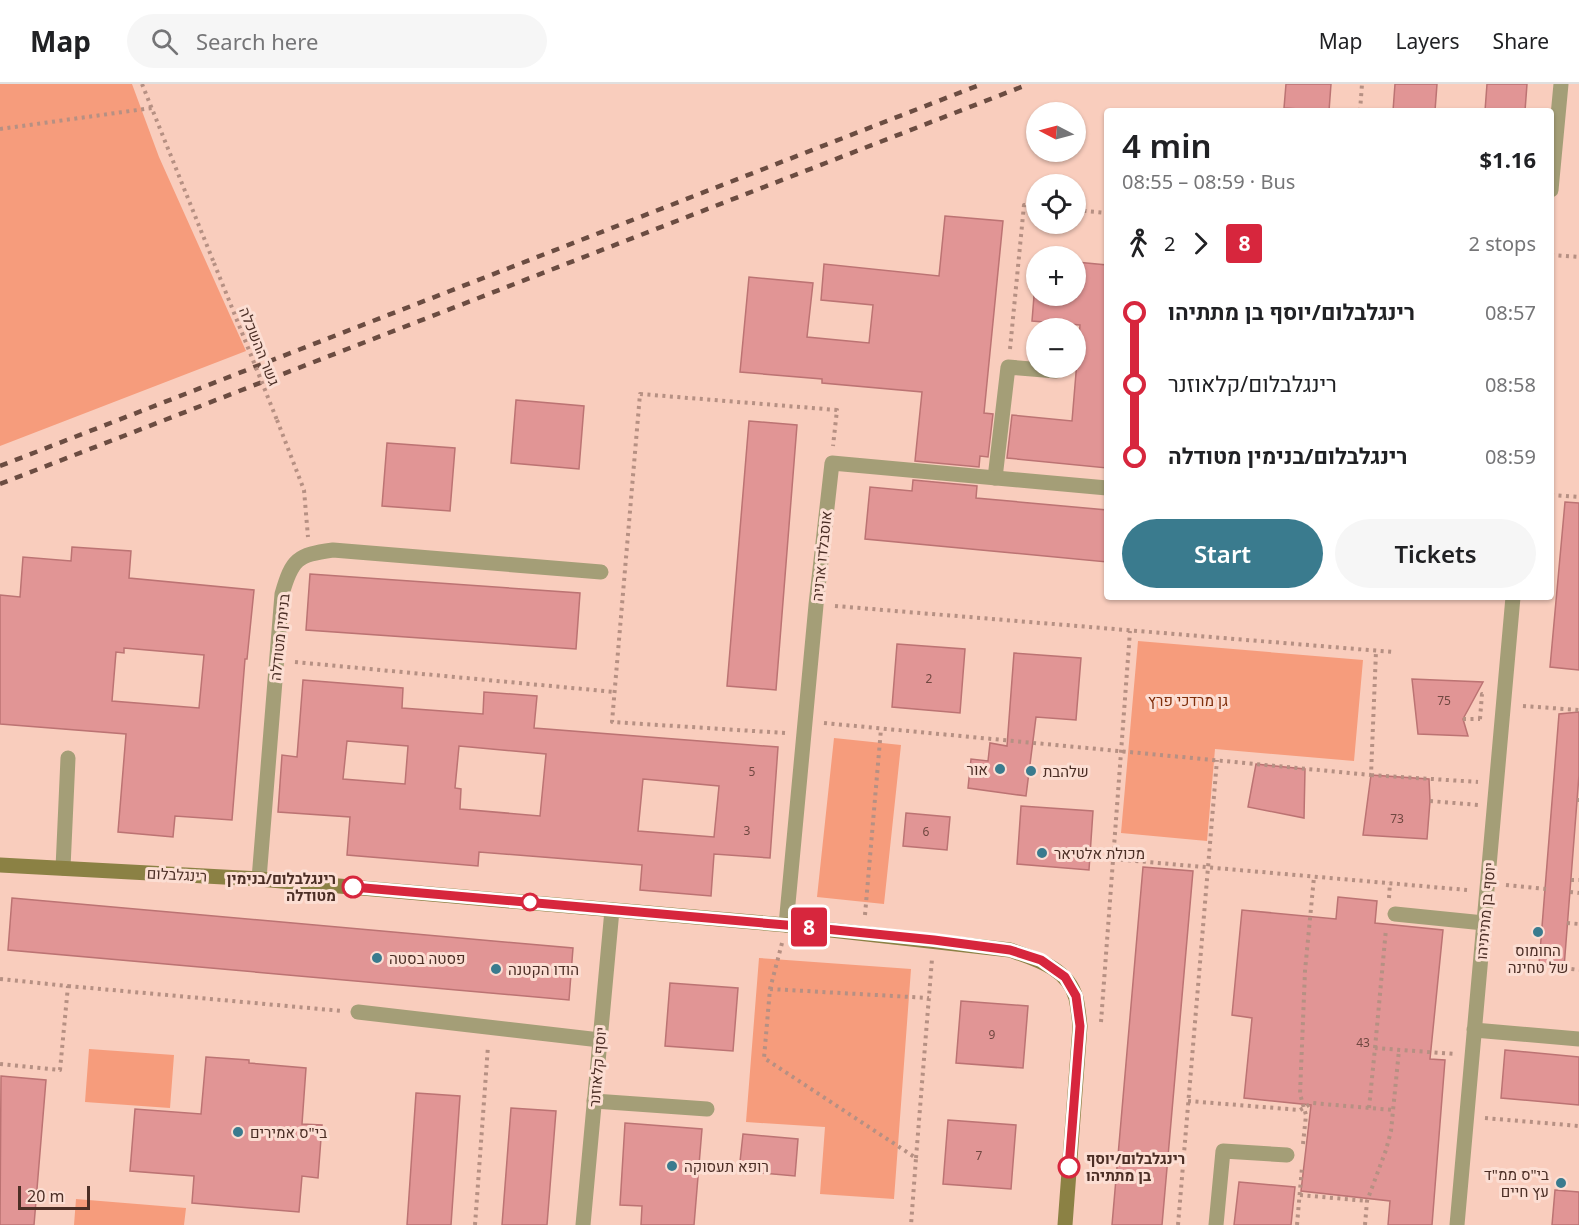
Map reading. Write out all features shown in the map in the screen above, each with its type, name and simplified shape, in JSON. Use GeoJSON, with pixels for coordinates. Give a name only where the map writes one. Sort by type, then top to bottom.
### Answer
{"type":"FeatureCollection","features":[{"type":"Feature","properties":{"kind":"street"},"geometry":{"type":"LineString","coordinates":[[1554,161],[1562,84]]}},
{"type":"Feature","properties":{"kind":"street"},"geometry":{"type":"LineString","coordinates":[[995,478],[1008,367],[1026,368]]}},
{"type":"Feature","properties":{"kind":"street","name":"אוסבלדו ארניה"},"geometry":{"type":"LineString","coordinates":[[786,925],[816,605],[832,463],[1104,488]]}},
{"type":"Feature","properties":{"kind":"street","name":"בנימין מטודלה"},"geometry":{"type":"LineString","coordinates":[[259,879],[282,594],[288,574],[297,561],[309,553],[333,550],[601,572]]}},
{"type":"Feature","properties":{"kind":"street","name":"יוסף בן מתיתיהו"},"geometry":{"type":"LineString","coordinates":[[1457,1225],[1513,600]]}},
{"type":"Feature","properties":{"kind":"street"},"geometry":{"type":"LineString","coordinates":[[63,868],[68,758]]}},
{"type":"Feature","properties":{"kind":"street","name":"רינגלבלום"},"geometry":{"type":"LineString","coordinates":[[0,865],[259,879],[612,909],[934,940],[1010,950],[1041,960],[1065,977],[1076,996],[1080,1026],[1065,1225]]}},
{"type":"Feature","properties":{"kind":"street","name":"יוסף קלאוזנר"},"geometry":{"type":"LineString","coordinates":[[583,1225],[612,909]]}},
{"type":"Feature","properties":{"kind":"street"},"geometry":{"type":"LineString","coordinates":[[1392,910],[1484,924]]}},
{"type":"Feature","properties":{"kind":"street"},"geometry":{"type":"LineString","coordinates":[[358,1012],[600,1040]]}},
{"type":"Feature","properties":{"kind":"street"},"geometry":{"type":"LineString","coordinates":[[1474,1030],[1579,1039]]}},
{"type":"Feature","properties":{"kind":"street"},"geometry":{"type":"LineString","coordinates":[[594,1101],[707,1109]]}},
{"type":"Feature","properties":{"kind":"street"},"geometry":{"type":"LineString","coordinates":[[1216,1225],[1223,1151],[1287,1155]]}},
{"type":"Feature","properties":{"kind":"path","name":"גשר ההשכלה"},"geometry":{"type":"LineString","coordinates":[[142,84],[304,489],[308,517]]}},
{"type":"Feature","properties":{"kind":"path"},"geometry":{"type":"LineString","coordinates":[[1360,108],[1362,84]]}},
{"type":"Feature","properties":{"kind":"path"},"geometry":{"type":"LineString","coordinates":[[0,129],[152,108]]}},
{"type":"Feature","properties":{"kind":"path"},"geometry":{"type":"LineString","coordinates":[[1008,367],[1024,205],[1026,205]]}},
{"type":"Feature","properties":{"kind":"path"},"geometry":{"type":"LineString","coordinates":[[1086,211],[1104,213]]}},
{"type":"Feature","properties":{"kind":"path"},"geometry":{"type":"LineString","coordinates":[[1554,255],[1579,257]]}},
{"type":"Feature","properties":{"kind":"path"},"geometry":{"type":"LineString","coordinates":[[834,430],[837,410],[640,394],[612,722],[881,729],[1371,776],[1496,783]]}},
{"type":"Feature","properties":{"kind":"path"},"geometry":{"type":"LineString","coordinates":[[1554,495],[1579,497]]}},
{"type":"Feature","properties":{"kind":"path"},"geometry":{"type":"LineString","coordinates":[[816,605],[1393,652]]}},
{"type":"Feature","properties":{"kind":"path"},"geometry":{"type":"LineString","coordinates":[[1080,1026],[1100,1032],[1130,631]]}},
{"type":"Feature","properties":{"kind":"path"},"geometry":{"type":"LineString","coordinates":[[1371,776],[1377,651]]}},
{"type":"Feature","properties":{"kind":"path"},"geometry":{"type":"LineString","coordinates":[[277,660],[615,692]]}},
{"type":"Feature","properties":{"kind":"path"},"geometry":{"type":"LineString","coordinates":[[1525,707],[1579,710]]}},
{"type":"Feature","properties":{"kind":"path"},"geometry":{"type":"LineString","coordinates":[[1463,718],[1490,720]]}},
{"type":"Feature","properties":{"kind":"path"},"geometry":{"type":"LineString","coordinates":[[863,933],[881,729]]}},
{"type":"Feature","properties":{"kind":"path"},"geometry":{"type":"LineString","coordinates":[[1178,1225],[1217,760]]}},
{"type":"Feature","properties":{"kind":"path"},"geometry":{"type":"LineString","coordinates":[[1430,801],[1484,806]]}},
{"type":"Feature","properties":{"kind":"path"},"geometry":{"type":"LineString","coordinates":[[1113,859],[1487,892]]}},
{"type":"Feature","properties":{"kind":"path"},"geometry":{"type":"LineString","coordinates":[[1303,1108],[1300,1094],[1305,971],[1314,877]]}},
{"type":"Feature","properties":{"kind":"path"},"geometry":{"type":"LineString","coordinates":[[1571,880],[1579,880]]}},
{"type":"Feature","properties":{"kind":"path"},"geometry":{"type":"LineString","coordinates":[[1390,883],[1392,910]]}},
{"type":"Feature","properties":{"kind":"path"},"geometry":{"type":"LineString","coordinates":[[1502,885],[1546,889]]}},
{"type":"Feature","properties":{"kind":"path"},"geometry":{"type":"LineString","coordinates":[[1570,892],[1579,893]]}},
{"type":"Feature","properties":{"kind":"path"},"geometry":{"type":"LineString","coordinates":[[1567,923],[1579,924]]}},
{"type":"Feature","properties":{"kind":"path"},"geometry":{"type":"LineString","coordinates":[[786,925],[770,989],[764,1058],[916,1158]]}},
{"type":"Feature","properties":{"kind":"path"},"geometry":{"type":"LineString","coordinates":[[1369,1108],[1386,927]]}},
{"type":"Feature","properties":{"kind":"path"},"geometry":{"type":"LineString","coordinates":[[911,1225],[934,940]]}},
{"type":"Feature","properties":{"kind":"path"},"geometry":{"type":"LineString","coordinates":[[1564,968],[1579,970]]}},
{"type":"Feature","properties":{"kind":"path"},"geometry":{"type":"LineString","coordinates":[[0,979],[358,1012]]}},
{"type":"Feature","properties":{"kind":"path"},"geometry":{"type":"LineString","coordinates":[[0,1064],[60,1070],[68,986]]}},
{"type":"Feature","properties":{"kind":"path"},"geometry":{"type":"LineString","coordinates":[[770,989],[929,998]]}},
{"type":"Feature","properties":{"kind":"path"},"geometry":{"type":"LineString","coordinates":[[475,1225],[489,1028]]}},
{"type":"Feature","properties":{"kind":"path"},"geometry":{"type":"LineString","coordinates":[[1375,1048],[1472,1056]]}},
{"type":"Feature","properties":{"kind":"path"},"geometry":{"type":"LineString","coordinates":[[1365,1225],[1367,1201],[1386,1150],[1399,1050]]}},
{"type":"Feature","properties":{"kind":"path"},"geometry":{"type":"LineString","coordinates":[[1188,1101],[1300,1110],[1312,1103],[1393,1110]]}},
{"type":"Feature","properties":{"kind":"path"},"geometry":{"type":"LineString","coordinates":[[1466,1116],[1579,1126]]}},
{"type":"Feature","properties":{"kind":"path"},"geometry":{"type":"LineString","coordinates":[[1300,1195],[1367,1201]]}},
{"type":"Feature","properties":{"kind":"green space"},"geometry":{"type":"Polygon","coordinates":[[[0,84],[132,84],[159,157],[246,351],[0,446],[0,84]]]}},
{"type":"Feature","properties":{"kind":"green space","name":"גן מרדכי פרץ"},"geometry":{"type":"Polygon","coordinates":[[[1138,641],[1363,660],[1354,761],[1215,749],[1207,841],[1121,833],[1138,641]]]}},
{"type":"Feature","properties":{"kind":"green space"},"geometry":{"type":"Polygon","coordinates":[[[834,738],[901,745],[884,904],[817,897],[834,738]]]}},
{"type":"Feature","properties":{"kind":"green space"},"geometry":{"type":"Polygon","coordinates":[[[759,958],[911,969],[894,1199],[820,1194],[825,1127],[746,1122],[759,958]]]}},
{"type":"Feature","properties":{"kind":"green space"},"geometry":{"type":"Polygon","coordinates":[[[89,1049],[174,1055],[170,1108],[85,1102],[89,1049]]]}},
{"type":"Feature","properties":{"kind":"green space"},"geometry":{"type":"Polygon","coordinates":[[[76,1199],[186,1208],[184,1225],[74,1225],[76,1199]]]}},
{"type":"Feature","properties":{"kind":"building"},"geometry":{"type":"Polygon","coordinates":[[[1286,84],[1331,84],[1329,108],[1284,108],[1286,84]]]}},
{"type":"Feature","properties":{"kind":"building"},"geometry":{"type":"Polygon","coordinates":[[[1395,84],[1437,84],[1435,108],[1393,108],[1395,84]]]}},
{"type":"Feature","properties":{"kind":"building"},"geometry":{"type":"Polygon","coordinates":[[[1487,84],[1527,84],[1525,108],[1485,108],[1487,84]]]}},
{"type":"Feature","properties":{"kind":"building"},"geometry":{"type":"Polygon","coordinates":[[[945,216],[1003,221],[984,413],[993,414],[988,457],[980,456],[979,467],[915,461],[922,392],[822,383],[822,379],[740,372],[749,277],[813,283],[807,337],[869,343],[873,305],[821,300],[824,264],[939,276],[945,216]]]}},
{"type":"Feature","properties":{"kind":"building"},"geometry":{"type":"Polygon","coordinates":[[[1086,263],[1104,265],[1104,468],[1007,458],[1012,415],[1072,421],[1076,378],[1086,378],[1086,318],[1032,318],[1033,306],[1086,306],[1086,263]]]}},
{"type":"Feature","properties":{"kind":"building"},"geometry":{"type":"Polygon","coordinates":[[[516,400],[584,406],[579,469],[511,463],[516,400]]]}},
{"type":"Feature","properties":{"kind":"building"},"geometry":{"type":"Polygon","coordinates":[[[749,421],[797,425],[776,690],[727,686],[749,421]]]}},
{"type":"Feature","properties":{"kind":"building"},"geometry":{"type":"Polygon","coordinates":[[[387,443],[455,448],[450,511],[382,506],[387,443]]]}},
{"type":"Feature","properties":{"kind":"building"},"geometry":{"type":"Polygon","coordinates":[[[913,480],[977,486],[976,498],[1104,510],[1104,562],[865,539],[870,487],[912,491],[913,480]]]}},
{"type":"Feature","properties":{"kind":"building"},"geometry":{"type":"Polygon","coordinates":[[[1565,502],[1579,503],[1579,670],[1550,667],[1565,502]]]}},
{"type":"Feature","properties":{"kind":"building"},"geometry":{"type":"Polygon","coordinates":[[[72,547],[131,551],[129,578],[254,590],[247,659],[245,659],[232,820],[175,816],[173,837],[118,832],[126,734],[0,724],[0,595],[20,597],[23,557],[71,561],[72,547]],[[124,648],[124,653],[116,652],[112,701],[199,708],[204,655],[124,648]]]}},
{"type":"Feature","properties":{"kind":"building"},"geometry":{"type":"Polygon","coordinates":[[[310,574],[580,593],[576,649],[306,630],[310,574]]]}},
{"type":"Feature","properties":{"kind":"building"},"geometry":{"type":"Polygon","coordinates":[[[897,644],[965,649],[960,713],[892,707],[897,644]]]}},
{"type":"Feature","properties":{"kind":"building"},"geometry":{"type":"Polygon","coordinates":[[[1014,653],[1081,658],[1076,720],[1036,717],[1026,796],[968,788],[971,759],[988,761],[990,743],[1007,746],[1014,653]]]}},
{"type":"Feature","properties":{"kind":"building"},"geometry":{"type":"Polygon","coordinates":[[[1412,679],[1483,682],[1463,719],[1468,736],[1418,734],[1412,679]]]}},
{"type":"Feature","properties":{"kind":"building"},"geometry":{"type":"Polygon","coordinates":[[[303,680],[403,688],[402,708],[483,714],[484,692],[537,696],[534,728],[778,747],[770,858],[714,854],[711,896],[640,890],[642,865],[479,852],[478,866],[347,855],[350,817],[278,812],[282,755],[297,757],[303,680]],[[347,741],[343,779],[405,784],[408,746],[347,741]],[[459,746],[455,788],[461,789],[460,809],[540,816],[546,754],[459,746]],[[643,779],[638,831],[714,837],[719,786],[643,779]]]}},
{"type":"Feature","properties":{"kind":"building"},"geometry":{"type":"Polygon","coordinates":[[[1579,712],[1579,775],[1564,968],[1539,964],[1559,714],[1579,712]]]}},
{"type":"Feature","properties":{"kind":"building"},"geometry":{"type":"Polygon","coordinates":[[[1256,764],[1305,769],[1304,818],[1248,807],[1256,764]]]}},
{"type":"Feature","properties":{"kind":"building"},"geometry":{"type":"Polygon","coordinates":[[[1371,775],[1429,779],[1427,839],[1363,835],[1371,775]]]}},
{"type":"Feature","properties":{"kind":"building"},"geometry":{"type":"Polygon","coordinates":[[[1021,806],[1093,811],[1089,870],[1017,864],[1021,806]]]}},
{"type":"Feature","properties":{"kind":"building"},"geometry":{"type":"Polygon","coordinates":[[[906,813],[950,817],[947,850],[903,846],[906,813]]]}},
{"type":"Feature","properties":{"kind":"building"},"geometry":{"type":"Polygon","coordinates":[[[1143,867],[1193,871],[1162,1225],[1112,1225],[1143,867]]]}},
{"type":"Feature","properties":{"kind":"building"},"geometry":{"type":"Polygon","coordinates":[[[1338,897],[1377,901],[1375,923],[1443,930],[1430,1059],[1445,1060],[1432,1225],[1388,1225],[1390,1201],[1301,1191],[1311,1105],[1244,1098],[1252,1018],[1232,1015],[1242,910],[1336,919],[1338,897]]]}},
{"type":"Feature","properties":{"kind":"building"},"geometry":{"type":"Polygon","coordinates":[[[12,898],[573,948],[569,1000],[8,950],[12,898]]]}},
{"type":"Feature","properties":{"kind":"building"},"geometry":{"type":"Polygon","coordinates":[[[670,983],[738,988],[733,1051],[665,1046],[670,983]]]}},
{"type":"Feature","properties":{"kind":"building"},"geometry":{"type":"Polygon","coordinates":[[[961,1001],[1028,1006],[1023,1068],[956,1063],[961,1001]]]}},
{"type":"Feature","properties":{"kind":"building"},"geometry":{"type":"Polygon","coordinates":[[[1505,1050],[1579,1057],[1579,1105],[1501,1098],[1505,1050]]]}},
{"type":"Feature","properties":{"kind":"building"},"geometry":{"type":"Polygon","coordinates":[[[206,1057],[306,1068],[302,1124],[322,1125],[318,1178],[302,1176],[299,1212],[192,1203],[194,1176],[130,1171],[135,1109],[201,1114],[206,1057]]]}},
{"type":"Feature","properties":{"kind":"building"},"geometry":{"type":"Polygon","coordinates":[[[1,1076],[46,1080],[34,1225],[0,1225],[1,1076]]]}},
{"type":"Feature","properties":{"kind":"building"},"geometry":{"type":"Polygon","coordinates":[[[416,1093],[460,1096],[451,1225],[407,1225],[416,1093]]]}},
{"type":"Feature","properties":{"kind":"building"},"geometry":{"type":"Polygon","coordinates":[[[511,1108],[556,1111],[547,1225],[502,1225],[511,1108]]]}},
{"type":"Feature","properties":{"kind":"building"},"geometry":{"type":"Polygon","coordinates":[[[948,1120],[1016,1125],[1011,1189],[943,1184],[948,1120]]]}},
{"type":"Feature","properties":{"kind":"building","name":"רופא תעסוקה"},"geometry":{"type":"Polygon","coordinates":[[[625,1123],[702,1129],[694,1225],[641,1225],[642,1206],[620,1205],[625,1123]]]}},
{"type":"Feature","properties":{"kind":"building"},"geometry":{"type":"Polygon","coordinates":[[[743,1134],[798,1139],[795,1176],[739,1171],[743,1134]]]}},
{"type":"Feature","properties":{"kind":"building"},"geometry":{"type":"Polygon","coordinates":[[[1239,1182],[1295,1187],[1291,1225],[1234,1225],[1239,1182]]]}},
{"type":"Feature","properties":{"kind":"building"},"geometry":{"type":"Polygon","coordinates":[[[1555,1190],[1579,1192],[1579,1225],[1552,1225],[1555,1190]]]}},
{"type":"Feature","properties":{"kind":"railway"},"geometry":{"type":"LineString","coordinates":[[0,466],[982,84]]}},
{"type":"Feature","properties":{"kind":"railway"},"geometry":{"type":"LineString","coordinates":[[0,484],[1029,84]]}},
{"type":"Feature","properties":{"kind":"bus line","name":"8"},"geometry":{"type":"LineString","coordinates":[[353,887],[934,940],[1010,950],[1041,960],[1065,977],[1076,996],[1080,1026],[1069,1167]]}},
{"type":"Feature","properties":{"kind":"place","name":"אור"},"geometry":{"type":"Point","coordinates":[1000,769]}},
{"type":"Feature","properties":{"kind":"place","name":"שלהבת"},"geometry":{"type":"Point","coordinates":[1031,771]}},
{"type":"Feature","properties":{"kind":"place","name":"מכולת אלטיאר"},"geometry":{"type":"Point","coordinates":[1042,853]}},
{"type":"Feature","properties":{"kind":"place","name":"רינגלבלום/בנימין מטודלה"},"geometry":{"type":"Point","coordinates":[353,887]}},
{"type":"Feature","properties":{"kind":"place","name":"החומוס של טחינה"},"geometry":{"type":"Point","coordinates":[1538,932]}},
{"type":"Feature","properties":{"kind":"place","name":"פסטה בסטה"},"geometry":{"type":"Point","coordinates":[377,958]}},
{"type":"Feature","properties":{"kind":"place","name":"הודו הקטנה"},"geometry":{"type":"Point","coordinates":[496,969]}},
{"type":"Feature","properties":{"kind":"place","name":"בי\"ס אמירים"},"geometry":{"type":"Point","coordinates":[238,1132]}},
{"type":"Feature","properties":{"kind":"place","name":"רופא תעסוקה"},"geometry":{"type":"Point","coordinates":[672,1166]}},
{"type":"Feature","properties":{"kind":"place","name":"רינגלבלום/יוסף בן מתתיהו"},"geometry":{"type":"Point","coordinates":[1069,1167]}},
{"type":"Feature","properties":{"kind":"place","name":"בי\"ס ממ\"ד עץ חיים"},"geometry":{"type":"Point","coordinates":[1561,1183]}}]}
